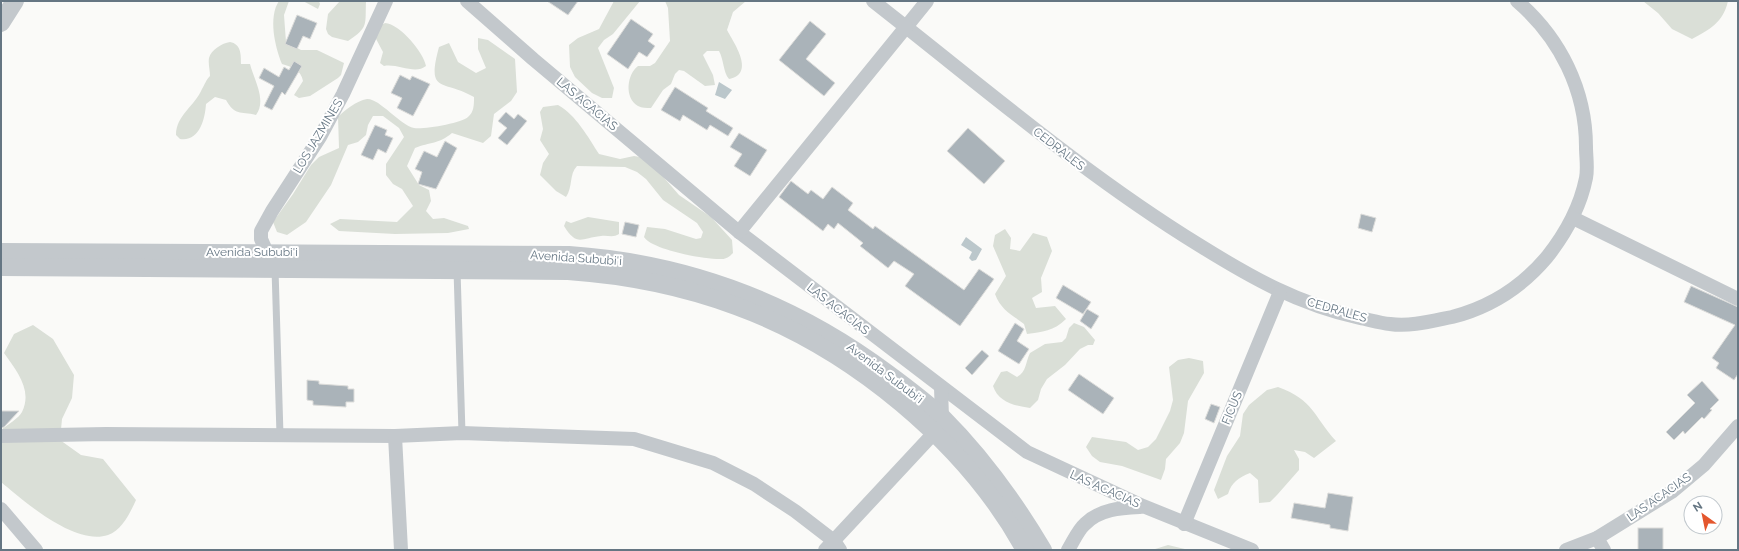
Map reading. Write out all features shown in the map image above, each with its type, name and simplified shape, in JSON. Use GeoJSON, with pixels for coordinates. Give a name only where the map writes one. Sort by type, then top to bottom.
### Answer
{"type":"FeatureCollection","features":[{"type":"Feature","properties":{"kind":"street"},"geometry":{"type":"LineString","coordinates":[[1,23],[15,1]]}},
{"type":"Feature","properties":{"kind":"street","name":"LOS JAZMINES"},"geometry":{"type":"LineString","coordinates":[[275,269],[261,239],[261,231],[323,131],[343,94],[386,1]]}},
{"type":"Feature","properties":{"kind":"street","name":"LAS ACACIAS"},"geometry":{"type":"LineString","coordinates":[[467,1],[533,59],[739,232],[1027,452],[1184,524],[1252,550]]}},
{"type":"Feature","properties":{"kind":"street","name":"CEDRALES"},"geometry":{"type":"LineString","coordinates":[[873,1],[1075,162],[1160,221],[1244,273],[1280,292],[1342,314],[1391,324],[1428,322],[1475,311],[1507,295],[1539,267],[1562,238],[1573,218],[1586,176],[1586,133],[1580,99],[1569,67],[1554,41],[1531,13],[1517,1]]}},
{"type":"Feature","properties":{"kind":"street"},"geometry":{"type":"LineString","coordinates":[[739,232],[926,1]]}},
{"type":"Feature","properties":{"kind":"street"},"geometry":{"type":"LineString","coordinates":[[1573,218],[1738,299]]}},
{"type":"Feature","properties":{"kind":"street","name":"Avenida Sububi'i"},"geometry":{"type":"LineString","coordinates":[[1,252],[266,252],[569,255],[606,258],[648,265],[692,276],[742,292],[820,328],[855,349],[898,381],[938,425],[996,478],[1043,550]]}},
{"type":"Feature","properties":{"kind":"street","name":"Avenida Sububi'i"},"geometry":{"type":"LineString","coordinates":[[1,267],[568,271],[603,273],[646,281],[735,306],[792,331],[834,355],[938,425],[984,487],[1025,550]]}},
{"type":"Feature","properties":{"kind":"street","name":"FICUS"},"geometry":{"type":"LineString","coordinates":[[1184,524],[1280,292]]}},
{"type":"Feature","properties":{"kind":"street"},"geometry":{"type":"LineString","coordinates":[[938,425],[941,387]]}},
{"type":"Feature","properties":{"kind":"street"},"geometry":{"type":"LineString","coordinates":[[1,436],[106,434],[395,436],[462,433],[634,439],[713,463],[747,480],[795,511],[833,547],[938,425],[968,408]]}},
{"type":"Feature","properties":{"kind":"street","name":"LAS ACACIAS"},"geometry":{"type":"LineString","coordinates":[[1566,550],[1601,544],[1704,465],[1738,426]]}},
{"type":"Feature","properties":{"kind":"street"},"geometry":{"type":"LineString","coordinates":[[395,436],[401,550]]}},
{"type":"Feature","properties":{"kind":"street"},"geometry":{"type":"LineString","coordinates":[[1068,550],[1084,524],[1099,513],[1119,508],[1143,506]]}},
{"type":"Feature","properties":{"kind":"street"},"geometry":{"type":"LineString","coordinates":[[1,509],[36,550]]}},
{"type":"Feature","properties":{"kind":"lane"},"geometry":{"type":"LineString","coordinates":[[275,269],[280,435]]}},
{"type":"Feature","properties":{"kind":"lane"},"geometry":{"type":"LineString","coordinates":[[457,270],[462,433]]}},
{"type":"Feature","properties":{"kind":"shaded area"},"geometry":{"type":"Polygon","coordinates":[[[279,1],[289,1],[284,15],[286,42],[301,50],[317,50],[344,63],[341,75],[338,78],[310,96],[299,98],[294,95],[303,81],[302,77],[290,66],[282,64],[279,57],[273,23],[279,1]]]}},
{"type":"Feature","properties":{"kind":"shaded area"},"geometry":{"type":"Polygon","coordinates":[[[303,1],[319,1],[320,4],[318,9],[303,1]]]}},
{"type":"Feature","properties":{"kind":"shaded area"},"geometry":{"type":"Polygon","coordinates":[[[340,1],[366,1],[363,29],[348,41],[332,37],[328,34],[326,29],[328,14],[340,1]]]}},
{"type":"Feature","properties":{"kind":"shaded area"},"geometry":{"type":"Polygon","coordinates":[[[614,1],[640,1],[613,34],[604,40],[598,48],[614,88],[612,98],[602,98],[592,93],[575,77],[570,67],[569,45],[578,38],[599,29],[614,1]]]}},
{"type":"Feature","properties":{"kind":"shaded area"},"geometry":{"type":"Polygon","coordinates":[[[665,1],[746,1],[733,12],[727,30],[741,58],[741,71],[737,76],[729,79],[719,51],[707,51],[703,55],[713,75],[715,85],[705,86],[684,71],[679,70],[675,74],[671,84],[663,90],[651,108],[643,108],[638,106],[631,98],[629,92],[629,80],[631,74],[638,66],[650,66],[655,63],[670,41],[668,8],[665,1]]]}},
{"type":"Feature","properties":{"kind":"shaded area"},"geometry":{"type":"Polygon","coordinates":[[[1643,1],[1728,1],[1726,9],[1719,20],[1710,28],[1692,39],[1672,29],[1658,13],[1643,1]]]}},
{"type":"Feature","properties":{"kind":"shaded area"},"geometry":{"type":"Polygon","coordinates":[[[385,23],[397,28],[410,40],[421,54],[426,66],[411,69],[384,66],[380,63],[383,52],[375,37],[380,26],[385,23]]]}},
{"type":"Feature","properties":{"kind":"shaded area"},"geometry":{"type":"Polygon","coordinates":[[[478,38],[488,40],[515,59],[517,92],[511,101],[494,114],[491,136],[483,143],[452,133],[439,141],[415,148],[407,166],[419,185],[429,190],[431,201],[426,211],[433,219],[444,218],[468,226],[469,229],[448,233],[395,234],[339,231],[330,224],[340,219],[397,222],[413,206],[402,189],[393,184],[386,175],[386,164],[404,137],[399,128],[383,116],[373,116],[368,125],[366,135],[358,142],[348,145],[331,185],[306,222],[287,235],[277,232],[273,222],[311,165],[319,157],[339,148],[338,117],[355,104],[367,99],[372,100],[408,126],[414,128],[442,126],[458,122],[468,117],[473,111],[474,97],[440,83],[436,79],[436,62],[439,47],[449,43],[458,62],[476,73],[486,68],[478,49],[478,38]]]}},
{"type":"Feature","properties":{"kind":"shaded area"},"geometry":{"type":"Polygon","coordinates":[[[230,42],[234,43],[240,50],[241,64],[250,64],[260,96],[259,109],[256,115],[235,111],[226,100],[215,97],[206,104],[200,129],[192,137],[180,139],[176,135],[179,122],[182,116],[195,101],[210,76],[210,55],[217,47],[230,42]]]}},
{"type":"Feature","properties":{"kind":"shaded area"},"geometry":{"type":"Polygon","coordinates":[[[719,82],[732,90],[725,99],[715,95],[719,82]]]}},
{"type":"Feature","properties":{"kind":"shaded area"},"geometry":{"type":"Polygon","coordinates":[[[558,105],[576,120],[599,154],[620,159],[634,156],[640,157],[659,172],[679,195],[711,217],[732,240],[733,253],[724,259],[705,258],[668,250],[649,242],[644,237],[647,227],[665,229],[696,239],[701,238],[703,232],[697,223],[663,200],[646,179],[637,172],[625,167],[577,166],[573,173],[570,189],[566,197],[556,191],[540,175],[543,163],[549,154],[540,140],[543,129],[540,112],[543,107],[558,105]]]}},
{"type":"Feature","properties":{"kind":"shaded area"},"geometry":{"type":"Polygon","coordinates":[[[588,217],[619,222],[619,234],[615,236],[601,236],[580,240],[572,237],[564,226],[566,221],[571,223],[588,217]]]}},
{"type":"Feature","properties":{"kind":"shaded area"},"geometry":{"type":"Polygon","coordinates":[[[1005,229],[1011,238],[1010,249],[1020,251],[1033,233],[1047,237],[1052,251],[1041,278],[1042,292],[1032,298],[1036,308],[1055,306],[1066,319],[1057,326],[1043,332],[1027,334],[1024,324],[1007,311],[997,299],[995,294],[1006,276],[993,246],[995,235],[1005,229]]]}},
{"type":"Feature","properties":{"kind":"shaded area"},"geometry":{"type":"Polygon","coordinates":[[[966,237],[982,249],[976,260],[972,261],[969,258],[972,252],[961,245],[966,237]]]}},
{"type":"Feature","properties":{"kind":"shaded area"},"geometry":{"type":"Polygon","coordinates":[[[1074,323],[1084,327],[1095,340],[1093,345],[1088,345],[1080,349],[1065,365],[1047,379],[1041,389],[1038,400],[1030,408],[1013,404],[999,396],[993,386],[1001,372],[1007,371],[1017,377],[1020,375],[1023,372],[1030,353],[1045,344],[1062,342],[1066,338],[1069,328],[1074,323]]]}},
{"type":"Feature","properties":{"kind":"shaded area"},"geometry":{"type":"Polygon","coordinates":[[[33,325],[53,339],[74,375],[72,398],[62,419],[60,440],[81,455],[103,459],[136,500],[121,525],[113,533],[108,535],[95,537],[81,534],[66,528],[51,520],[1,482],[1,430],[16,419],[22,412],[26,396],[18,373],[4,353],[14,334],[33,325]]]}},
{"type":"Feature","properties":{"kind":"shaded area"},"geometry":{"type":"Polygon","coordinates":[[[1189,358],[1203,361],[1204,373],[1188,401],[1184,433],[1180,443],[1166,459],[1165,469],[1161,480],[1122,466],[1100,462],[1092,456],[1086,447],[1092,437],[1126,442],[1138,450],[1148,447],[1156,439],[1170,411],[1173,400],[1169,367],[1178,360],[1189,358]]]}},
{"type":"Feature","properties":{"kind":"shaded area"},"geometry":{"type":"Polygon","coordinates":[[[1278,387],[1299,397],[1306,403],[1336,441],[1314,458],[1305,452],[1294,450],[1299,459],[1299,470],[1270,502],[1259,503],[1258,480],[1250,473],[1236,481],[1231,486],[1228,494],[1218,499],[1214,490],[1227,456],[1240,436],[1243,414],[1249,405],[1267,390],[1278,387]]]}},
{"type":"Feature","properties":{"kind":"shaded area"},"geometry":{"type":"Polygon","coordinates":[[[1168,545],[1189,550],[1152,550],[1168,545]]]}},
{"type":"Feature","properties":{"kind":"building"},"geometry":{"type":"Polygon","coordinates":[[[547,1],[578,1],[568,15],[547,1]]]}},
{"type":"Feature","properties":{"kind":"building"},"geometry":{"type":"Polygon","coordinates":[[[297,15],[317,23],[310,39],[303,36],[297,49],[285,44],[297,15]]]}},
{"type":"Feature","properties":{"kind":"building"},"geometry":{"type":"Polygon","coordinates":[[[631,19],[653,34],[648,41],[655,46],[647,57],[639,52],[628,69],[607,54],[631,19]]]}},
{"type":"Feature","properties":{"kind":"building"},"geometry":{"type":"Polygon","coordinates":[[[810,21],[826,34],[806,59],[835,83],[824,96],[779,60],[810,21]]]}},
{"type":"Feature","properties":{"kind":"building"},"geometry":{"type":"Polygon","coordinates":[[[294,61],[302,66],[285,95],[282,92],[272,110],[264,106],[274,86],[259,78],[264,68],[279,77],[284,67],[289,70],[294,61]]]}},
{"type":"Feature","properties":{"kind":"building"},"geometry":{"type":"Polygon","coordinates":[[[400,75],[410,80],[412,76],[430,84],[413,116],[397,108],[402,98],[391,93],[400,75]]]}},
{"type":"Feature","properties":{"kind":"building"},"geometry":{"type":"Polygon","coordinates":[[[675,87],[708,108],[706,111],[733,128],[728,136],[710,125],[707,130],[683,115],[680,121],[661,110],[675,87]]]}},
{"type":"Feature","properties":{"kind":"building"},"geometry":{"type":"Polygon","coordinates":[[[506,112],[514,119],[518,114],[527,121],[507,145],[498,138],[507,128],[498,121],[506,112]]]}},
{"type":"Feature","properties":{"kind":"building"},"geometry":{"type":"Polygon","coordinates":[[[375,125],[387,130],[385,135],[393,138],[386,153],[378,149],[373,160],[361,155],[375,125]]]}},
{"type":"Feature","properties":{"kind":"building"},"geometry":{"type":"Polygon","coordinates":[[[968,128],[1005,161],[984,184],[947,151],[968,128]]]}},
{"type":"Feature","properties":{"kind":"building"},"geometry":{"type":"Polygon","coordinates":[[[739,133],[767,150],[750,176],[734,166],[742,154],[730,147],[739,133]]]}},
{"type":"Feature","properties":{"kind":"building"},"geometry":{"type":"Polygon","coordinates":[[[445,141],[457,148],[436,189],[418,184],[422,172],[415,169],[424,151],[437,157],[445,141]]]}},
{"type":"Feature","properties":{"kind":"building"},"geometry":{"type":"Polygon","coordinates":[[[791,181],[808,194],[811,190],[823,199],[832,187],[853,203],[848,210],[873,229],[875,226],[964,290],[979,269],[994,279],[960,326],[905,286],[914,274],[894,261],[888,268],[860,246],[863,243],[838,223],[834,229],[828,224],[823,231],[779,197],[791,181]]]}},
{"type":"Feature","properties":{"kind":"building"},"geometry":{"type":"Polygon","coordinates":[[[1361,214],[1376,218],[1372,232],[1358,228],[1361,214]]]}},
{"type":"Feature","properties":{"kind":"building"},"geometry":{"type":"Polygon","coordinates":[[[625,222],[639,225],[636,237],[622,234],[625,222]]]}},
{"type":"Feature","properties":{"kind":"building"},"geometry":{"type":"Polygon","coordinates":[[[1063,285],[1091,302],[1083,314],[1056,298],[1063,285]]]}},
{"type":"Feature","properties":{"kind":"building"},"geometry":{"type":"Polygon","coordinates":[[[1691,286],[1738,307],[1738,374],[1734,380],[1716,368],[1719,363],[1712,358],[1735,325],[1684,302],[1691,286]]]}},
{"type":"Feature","properties":{"kind":"building"},"geometry":{"type":"Polygon","coordinates":[[[1087,309],[1099,316],[1091,329],[1080,321],[1087,309]]]}},
{"type":"Feature","properties":{"kind":"building"},"geometry":{"type":"Polygon","coordinates":[[[1015,323],[1024,329],[1017,341],[1029,349],[1019,364],[998,351],[1015,323]]]}},
{"type":"Feature","properties":{"kind":"building"},"geometry":{"type":"Polygon","coordinates":[[[982,350],[989,356],[972,375],[965,368],[982,350]]]}},
{"type":"Feature","properties":{"kind":"building"},"geometry":{"type":"Polygon","coordinates":[[[1079,374],[1114,398],[1103,414],[1068,390],[1079,374]]]}},
{"type":"Feature","properties":{"kind":"building"},"geometry":{"type":"Polygon","coordinates":[[[307,380],[319,381],[319,384],[348,386],[348,389],[354,389],[354,402],[346,402],[346,407],[313,405],[313,401],[307,400],[307,380]]]}},
{"type":"Feature","properties":{"kind":"building"},"geometry":{"type":"Polygon","coordinates":[[[1702,381],[1719,400],[1710,409],[1712,410],[1704,419],[1702,417],[1685,434],[1683,431],[1674,440],[1666,432],[1695,403],[1687,395],[1702,381]]]}},
{"type":"Feature","properties":{"kind":"building"},"geometry":{"type":"Polygon","coordinates":[[[1211,404],[1220,407],[1214,423],[1205,419],[1211,404]]]}},
{"type":"Feature","properties":{"kind":"building"},"geometry":{"type":"Polygon","coordinates":[[[1,411],[19,411],[4,427],[1,428],[1,411]]]}},
{"type":"Feature","properties":{"kind":"building"},"geometry":{"type":"Polygon","coordinates":[[[1328,493],[1353,497],[1348,531],[1330,528],[1330,525],[1291,518],[1294,503],[1325,508],[1328,493]]]}},
{"type":"Feature","properties":{"kind":"building"},"geometry":{"type":"Polygon","coordinates":[[[1638,528],[1663,528],[1663,550],[1638,550],[1638,528]]]}}]}
